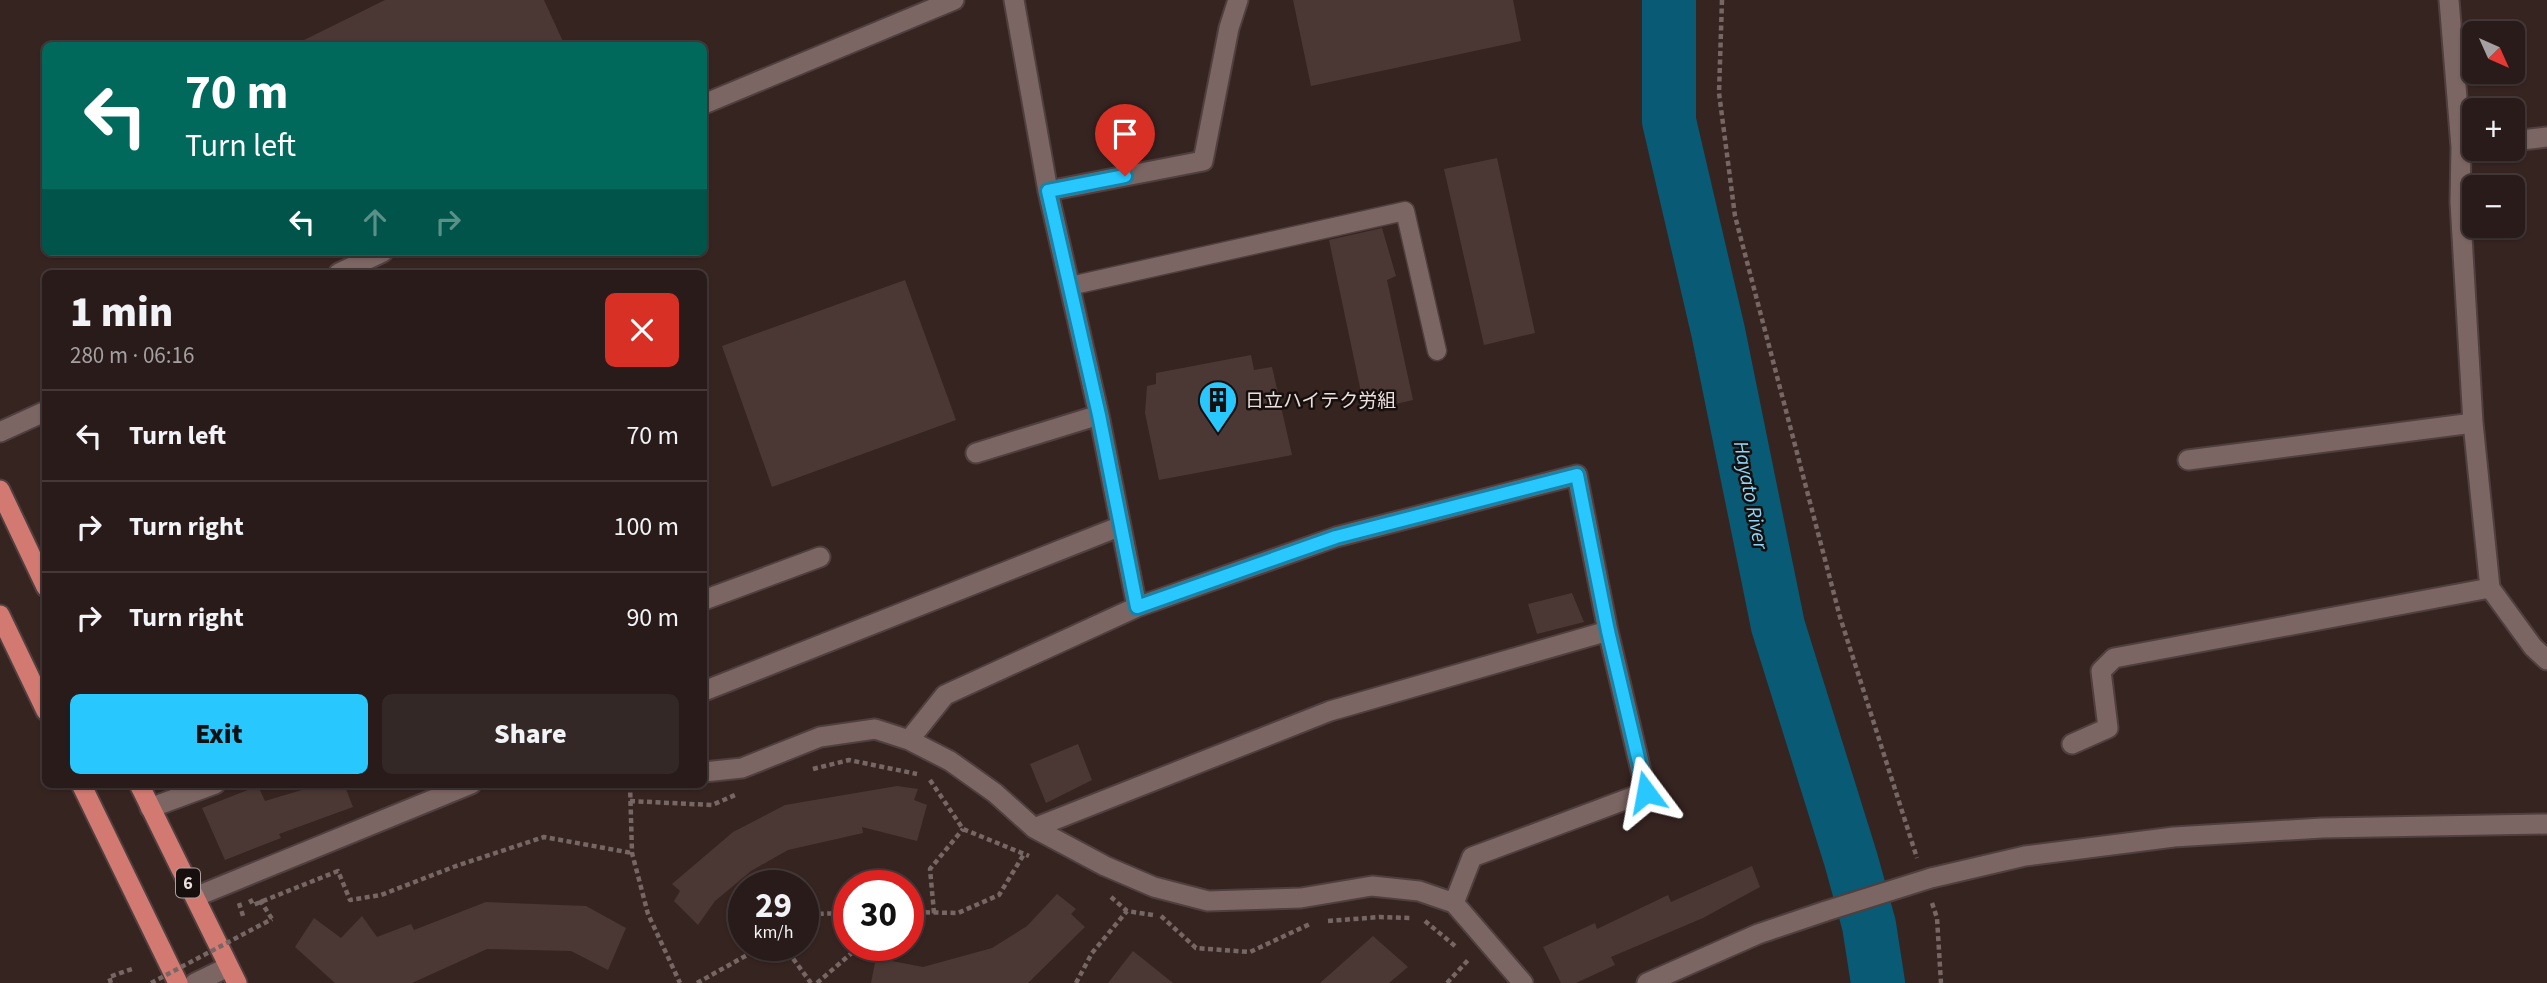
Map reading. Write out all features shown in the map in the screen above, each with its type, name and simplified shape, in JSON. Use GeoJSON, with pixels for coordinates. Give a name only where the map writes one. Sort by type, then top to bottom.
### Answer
{"type":"FeatureCollection","features":[{"type":"Feature","properties":{"kind":"highway"},"geometry":{"type":"LineString","coordinates":[[0,490],[42,579]]}},
{"type":"Feature","properties":{"kind":"highway"},"geometry":{"type":"LineString","coordinates":[[0,615],[42,702]]}},
{"type":"Feature","properties":{"kind":"highway"},"geometry":{"type":"LineString","coordinates":[[82,788],[178,983]]}},
{"type":"Feature","properties":{"kind":"highway","name":"6"},"geometry":{"type":"LineString","coordinates":[[141,788],[233,975]]}},
{"type":"Feature","properties":{"kind":"street"},"geometry":{"type":"LineString","coordinates":[[707,103],[954,0]]}},
{"type":"Feature","properties":{"kind":"street"},"geometry":{"type":"LineString","coordinates":[[1014,0],[1048,191],[1099,415],[1137,607]]}},
{"type":"Feature","properties":{"kind":"street"},"geometry":{"type":"LineString","coordinates":[[1048,191],[1203,161],[1229,28],[1238,0]]}},
{"type":"Feature","properties":{"kind":"street"},"geometry":{"type":"LineString","coordinates":[[2449,0],[2462,100]]}},
{"type":"Feature","properties":{"kind":"street"},"geometry":{"type":"LineString","coordinates":[[2525,140],[2547,137]]}},
{"type":"Feature","properties":{"kind":"street"},"geometry":{"type":"LineString","coordinates":[[2466,161],[2460,202],[2473,423],[2490,588],[2533,647],[2547,660]]}},
{"type":"Feature","properties":{"kind":"street"},"geometry":{"type":"LineString","coordinates":[[344,270],[374,256]]}},
{"type":"Feature","properties":{"kind":"street"},"geometry":{"type":"LineString","coordinates":[[0,432],[42,413]]}},
{"type":"Feature","properties":{"kind":"street"},"geometry":{"type":"LineString","coordinates":[[976,453],[1099,415]]}},
{"type":"Feature","properties":{"kind":"street"},"geometry":{"type":"LineString","coordinates":[[2188,460],[2473,423]]}},
{"type":"Feature","properties":{"kind":"street"},"geometry":{"type":"LineString","coordinates":[[909,740],[945,695],[1137,607],[1336,537],[1577,475],[1608,631],[1646,792],[1472,857],[1454,903]]}},
{"type":"Feature","properties":{"kind":"street"},"geometry":{"type":"LineString","coordinates":[[707,690],[1121,526]]}},
{"type":"Feature","properties":{"kind":"street"},"geometry":{"type":"LineString","coordinates":[[707,599],[820,556]]}},
{"type":"Feature","properties":{"kind":"street"},"geometry":{"type":"LineString","coordinates":[[2072,744],[2108,728],[2101,671],[2114,658],[2490,588]]}},
{"type":"Feature","properties":{"kind":"street"},"geometry":{"type":"LineString","coordinates":[[1034,828],[1330,711],[1608,631]]}},
{"type":"Feature","properties":{"kind":"street"},"geometry":{"type":"LineString","coordinates":[[707,772],[742,768],[820,737],[875,729],[909,740],[950,761],[995,793],[1034,828],[1105,866],[1154,887],[1208,901],[1301,898],[1372,886],[1419,891],[1454,903],[1523,983]]}},
{"type":"Feature","properties":{"kind":"street"},"geometry":{"type":"LineString","coordinates":[[150,808],[204,788]]}},
{"type":"Feature","properties":{"kind":"street"},"geometry":{"type":"LineString","coordinates":[[195,897],[461,788]]}},
{"type":"Feature","properties":{"kind":"street"},"geometry":{"type":"LineString","coordinates":[[1647,983],[1758,934],[1826,911],[1926,879],[2025,856],[2174,837],[2322,828],[2547,824]]}},
{"type":"Feature","properties":{"kind":"street"},"geometry":{"type":"LineString","coordinates":[[195,983],[233,975]]}},
{"type":"Feature","properties":{"kind":"lane"},"geometry":{"type":"LineString","coordinates":[[1070,286],[1405,211],[1437,351]]}},
{"type":"Feature","properties":{"kind":"path"},"geometry":{"type":"LineString","coordinates":[[1722,0],[1718,93],[1735,216],[1840,617],[1937,918],[1941,983]]}},
{"type":"Feature","properties":{"kind":"path"},"geometry":{"type":"LineString","coordinates":[[811,770],[849,760],[928,776],[963,830],[1024,854]]}},
{"type":"Feature","properties":{"kind":"path"},"geometry":{"type":"LineString","coordinates":[[630,788],[632,853],[648,914],[680,983]]}},
{"type":"Feature","properties":{"kind":"path"},"geometry":{"type":"LineString","coordinates":[[631,801],[712,805],[737,794]]}},
{"type":"Feature","properties":{"kind":"path"},"geometry":{"type":"LineString","coordinates":[[924,913],[958,913],[999,895],[1024,854],[1034,828]]}},
{"type":"Feature","properties":{"kind":"path"},"geometry":{"type":"LineString","coordinates":[[934,913],[930,869],[963,830]]}},
{"type":"Feature","properties":{"kind":"path"},"geometry":{"type":"LineString","coordinates":[[241,878],[253,905],[338,871],[350,900],[381,895],[456,866],[544,837],[632,853]]}},
{"type":"Feature","properties":{"kind":"path"},"geometry":{"type":"LineString","coordinates":[[1076,983],[1092,953],[1126,911]]}},
{"type":"Feature","properties":{"kind":"path"},"geometry":{"type":"LineString","coordinates":[[151,983],[272,919]]}},
{"type":"Feature","properties":{"kind":"path"},"geometry":{"type":"LineString","coordinates":[[1447,983],[1487,939]]}},
{"type":"Feature","properties":{"kind":"path"},"geometry":{"type":"LineString","coordinates":[[697,983],[736,961]]}},
{"type":"Feature","properties":{"kind":"path"},"geometry":{"type":"LineString","coordinates":[[795,961],[811,983]]}},
{"type":"Feature","properties":{"kind":"path"},"geometry":{"type":"LineString","coordinates":[[817,983],[842,961]]}},
{"type":"Feature","properties":{"kind":"path"},"geometry":{"type":"LineString","coordinates":[[111,983],[109,977],[132,969]]}},
{"type":"Feature","properties":{"kind":"building"},"geometry":{"type":"Polygon","coordinates":[[[385,0],[544,0],[563,42],[300,42],[385,0]]]}},
{"type":"Feature","properties":{"kind":"building"},"geometry":{"type":"Polygon","coordinates":[[[1293,0],[1513,0],[1521,41],[1311,86],[1293,0]]]}},
{"type":"Feature","properties":{"kind":"building"},"geometry":{"type":"Polygon","coordinates":[[[1497,158],[1535,333],[1484,345],[1444,169],[1497,158]]]}},
{"type":"Feature","properties":{"kind":"building"},"geometry":{"type":"Polygon","coordinates":[[[1382,228],[1396,276],[1387,280],[1413,400],[1365,411],[1329,240],[1382,228]]]}},
{"type":"Feature","properties":{"kind":"building"},"geometry":{"type":"Polygon","coordinates":[[[905,280],[956,420],[772,487],[722,346],[905,280]]]}},
{"type":"Feature","properties":{"kind":"building","name":"日立ハイテク労組"},"geometry":{"type":"Polygon","coordinates":[[[1251,355],[1254,370],[1272,367],[1292,455],[1159,480],[1145,413],[1147,386],[1156,384],[1156,373],[1251,355]]]}},
{"type":"Feature","properties":{"kind":"building"},"geometry":{"type":"Polygon","coordinates":[[[1572,593],[1584,622],[1537,634],[1528,604],[1572,593]]]}},
{"type":"Feature","properties":{"kind":"building"},"geometry":{"type":"Polygon","coordinates":[[[1078,744],[1092,780],[1046,803],[1030,764],[1078,744]]]}},
{"type":"Feature","properties":{"kind":"building"},"geometry":{"type":"Polygon","coordinates":[[[897,786],[918,789],[914,800],[927,805],[917,841],[862,827],[863,833],[788,850],[753,870],[728,870],[728,890],[715,901],[698,925],[674,901],[680,891],[672,884],[733,832],[785,805],[897,786]]]}},
{"type":"Feature","properties":{"kind":"building"},"geometry":{"type":"Polygon","coordinates":[[[253,788],[259,788],[265,801],[309,788],[346,788],[353,807],[279,834],[281,838],[225,860],[202,808],[253,788]]]}},
{"type":"Feature","properties":{"kind":"building"},"geometry":{"type":"Polygon","coordinates":[[[1752,866],[1760,887],[1703,918],[1611,957],[1615,965],[1576,983],[1561,983],[1543,947],[1595,923],[1597,929],[1668,895],[1671,902],[1752,866]]]}},
{"type":"Feature","properties":{"kind":"building"},"geometry":{"type":"Polygon","coordinates":[[[1057,894],[1076,909],[1071,914],[1085,927],[1028,983],[871,983],[875,961],[923,967],[992,948],[1027,926],[1057,894]]]}},
{"type":"Feature","properties":{"kind":"building"},"geometry":{"type":"Polygon","coordinates":[[[486,902],[586,906],[626,928],[608,970],[571,951],[487,949],[412,983],[335,983],[295,947],[314,918],[341,938],[362,916],[377,937],[411,924],[414,930],[486,902]]]}},
{"type":"Feature","properties":{"kind":"building"},"geometry":{"type":"Polygon","coordinates":[[[1373,936],[1408,967],[1389,983],[1320,983],[1373,936]]]}},
{"type":"Feature","properties":{"kind":"building"},"geometry":{"type":"Polygon","coordinates":[[[1133,951],[1173,983],[1108,983],[1133,951]]]}},
{"type":"Feature","properties":{"kind":"waterway","name":"Hayato River"},"geometry":{"type":"LineString","coordinates":[[1669,0],[1669,121],[1718,331],[1778,626],[1851,860],[1869,925],[1878,983]]}},
{"type":"Feature","properties":{"kind":"place","name":"日立ハイテク労組"},"geometry":{"type":"Point","coordinates":[1218,434]}},
{"type":"Feature","properties":{"kind":"route"},"geometry":{"type":"LineString","coordinates":[[1125,176],[1048,191],[1099,415],[1137,607],[1336,537],[1577,475],[1608,631],[1646,792]]}}]}
